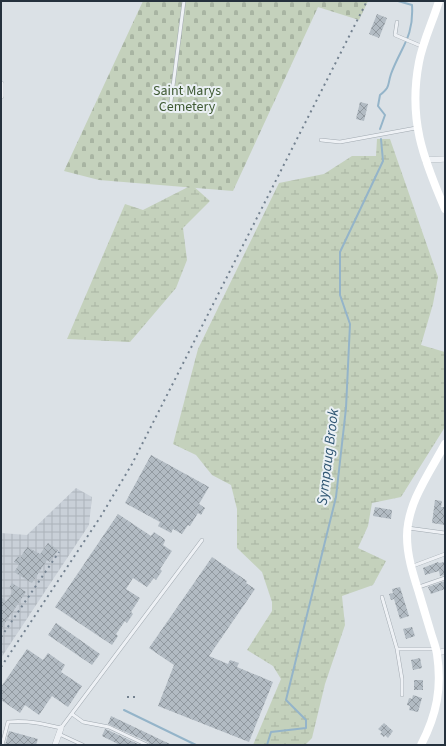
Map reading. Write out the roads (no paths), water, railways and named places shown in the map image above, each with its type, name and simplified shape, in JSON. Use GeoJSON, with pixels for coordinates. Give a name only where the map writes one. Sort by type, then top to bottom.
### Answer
{"type":"FeatureCollection","features":[{"type":"Feature","properties":{"kind":"main road"},"geometry":{"type":"LineString","coordinates":[[439,1],[419,61],[416,85],[417,128],[425,160],[445,209]]}},
{"type":"Feature","properties":{"kind":"main road"},"geometry":{"type":"LineString","coordinates":[[421,745],[431,727],[437,705],[439,651],[411,567],[407,535],[414,504],[424,481],[445,444]]}},
{"type":"Feature","properties":{"kind":"street"},"geometry":{"type":"LineString","coordinates":[[1,96],[2,84]]}},
{"type":"Feature","properties":{"kind":"street"},"geometry":{"type":"LineString","coordinates":[[425,160],[445,159]]}},
{"type":"Feature","properties":{"kind":"street"},"geometry":{"type":"LineString","coordinates":[[55,745],[60,731]]}},
{"type":"Feature","properties":{"kind":"lane"},"geometry":{"type":"LineString","coordinates":[[170,109],[184,1]]}},
{"type":"Feature","properties":{"kind":"lane"},"geometry":{"type":"LineString","coordinates":[[397,22],[395,35],[423,47]]}},
{"type":"Feature","properties":{"kind":"lane"},"geometry":{"type":"LineString","coordinates":[[321,140],[340,142],[417,128]]}},
{"type":"Feature","properties":{"kind":"lane"},"geometry":{"type":"LineString","coordinates":[[408,528],[445,533]]}},
{"type":"Feature","properties":{"kind":"lane"},"geometry":{"type":"LineString","coordinates":[[60,731],[202,540]]}},
{"type":"Feature","properties":{"kind":"lane"},"geometry":{"type":"LineString","coordinates":[[411,567],[445,554]]}},
{"type":"Feature","properties":{"kind":"lane"},"geometry":{"type":"LineString","coordinates":[[417,587],[445,578]]}},
{"type":"Feature","properties":{"kind":"lane"},"geometry":{"type":"LineString","coordinates":[[382,597],[397,649],[402,679],[402,695]]}},
{"type":"Feature","properties":{"kind":"lane"},"geometry":{"type":"LineString","coordinates":[[397,649],[439,651]]}},
{"type":"Feature","properties":{"kind":"lane"},"geometry":{"type":"LineString","coordinates":[[72,714],[84,722],[109,726],[147,745]]}},
{"type":"Feature","properties":{"kind":"lane"},"geometry":{"type":"LineString","coordinates":[[2,745],[8,722],[22,720],[42,723],[60,731],[83,745]]}},
{"type":"Feature","properties":{"kind":"waterway","name":"Sympaug Brook"},"geometry":{"type":"LineString","coordinates":[[380,129],[385,115],[378,106],[380,95],[388,86],[391,74],[409,34],[411,25],[412,5],[398,1]]}},
{"type":"Feature","properties":{"kind":"waterway","name":"Sympaug Brook"},"geometry":{"type":"LineString","coordinates":[[267,745],[271,732],[306,728],[306,720],[286,700],[336,497],[346,408],[350,324],[340,295],[340,252],[383,161],[381,139]]}},
{"type":"Feature","properties":{"kind":"waterway"},"geometry":{"type":"LineString","coordinates":[[124,710],[196,745]]}},
{"type":"Feature","properties":{"kind":"railway"},"geometry":{"type":"LineString","coordinates":[[1,667],[101,516],[132,464],[367,1]]}},
{"type":"Feature","properties":{"kind":"railway"},"geometry":{"type":"LineString","coordinates":[[1,637],[59,552]]}},
{"type":"Feature","properties":{"kind":"railway"},"geometry":{"type":"LineString","coordinates":[[127,697],[137,697]]}},
{"type":"Feature","properties":{"kind":"park label","name":"Saint Marys Cemetery"},"geometry":{"type":"Point","coordinates":[187,100]}}]}
